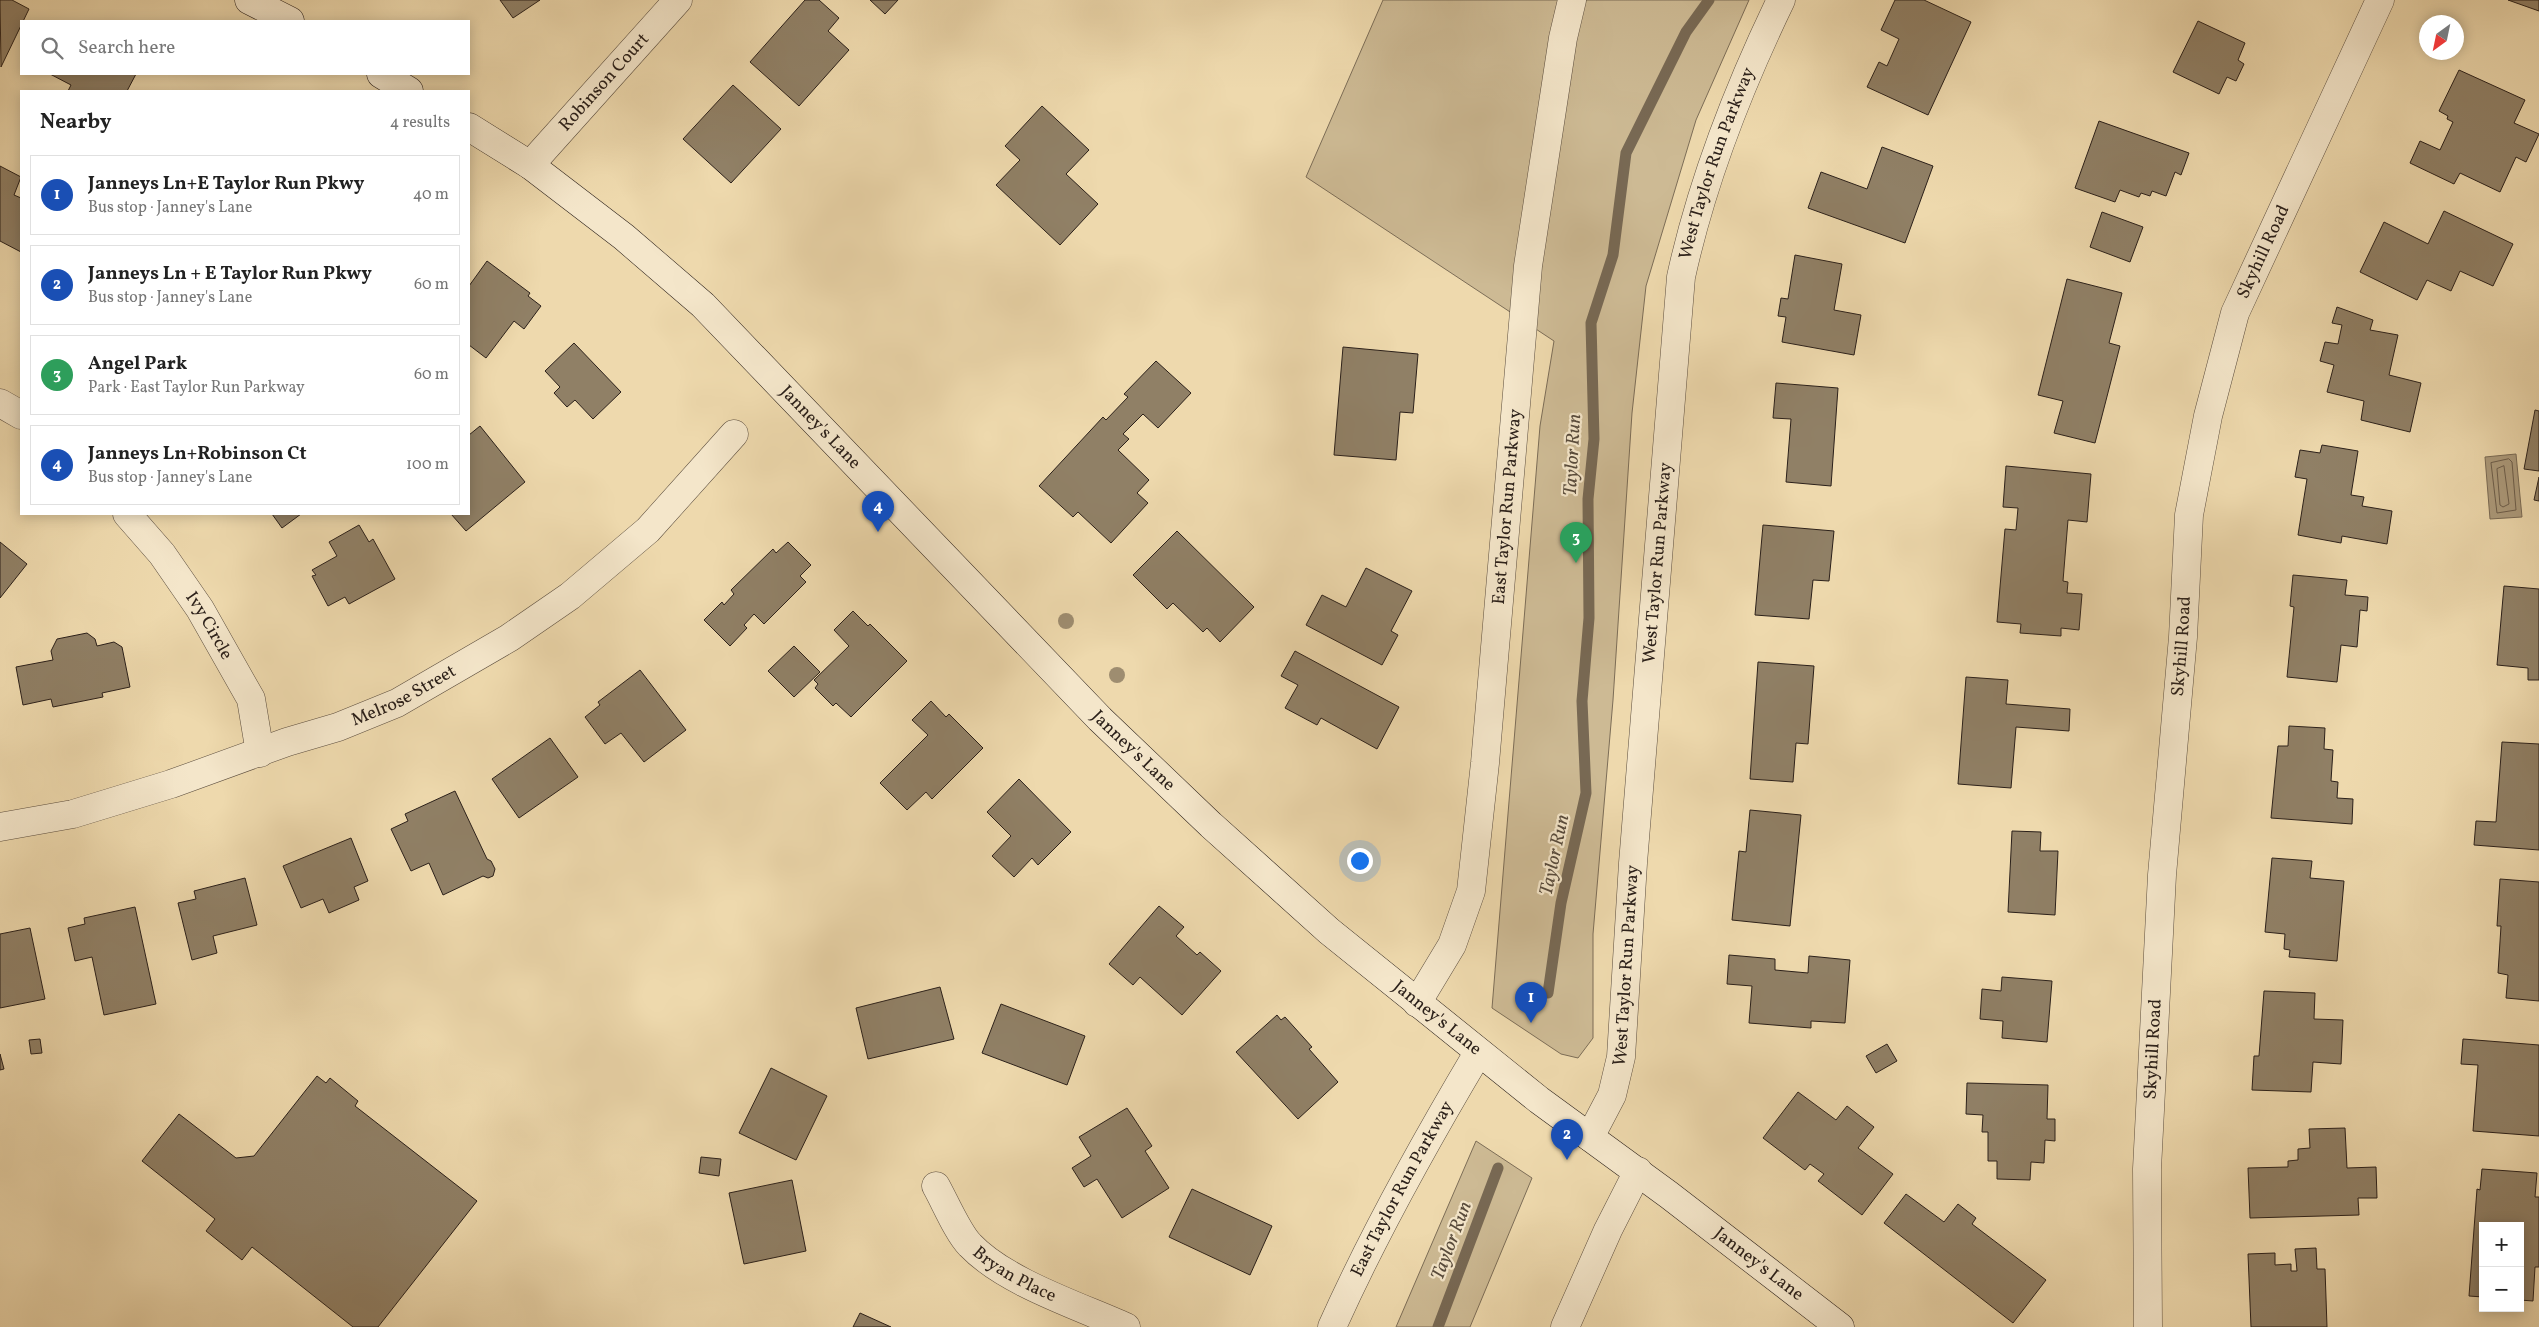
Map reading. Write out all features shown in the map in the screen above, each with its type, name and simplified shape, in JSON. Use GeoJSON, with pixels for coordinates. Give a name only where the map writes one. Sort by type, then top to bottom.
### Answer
{"type":"FeatureCollection","features":[{"type":"Feature","properties":{"kind":"street"},"geometry":{"type":"LineString","coordinates":[[249,0],[288,20]]}},
{"type":"Feature","properties":{"kind":"street","name":"Robinson Court"},"geometry":{"type":"LineString","coordinates":[[530,165],[678,0]]}},
{"type":"Feature","properties":{"kind":"street","name":"East Taylor Run Parkway"},"geometry":{"type":"LineString","coordinates":[[1417,1003],[1452,946],[1471,891],[1496,647],[1528,266],[1557,74],[1572,0]]}},
{"type":"Feature","properties":{"kind":"street","name":"West Taylor Run Parkway"},"geometry":{"type":"LineString","coordinates":[[1590,1137],[1612,1095],[1621,1058],[1633,863],[1681,278],[1692,229],[1729,119],[1781,0]]}},
{"type":"Feature","properties":{"kind":"street","name":"Skyhill Road"},"geometry":{"type":"LineString","coordinates":[[2148,1327],[2147,1169],[2160,905],[2183,637],[2189,515],[2208,416],[2235,313],[2380,0]]}},
{"type":"Feature","properties":{"kind":"street"},"geometry":{"type":"LineString","coordinates":[[383,75],[408,90]]}},
{"type":"Feature","properties":{"kind":"street","name":"Janney's Lane"},"geometry":{"type":"LineString","coordinates":[[470,128],[530,165],[624,238],[703,305],[1100,719],[1211,825],[1329,931],[1478,1053],[1638,1171],[1840,1327]]}},
{"type":"Feature","properties":{"kind":"street"},"geometry":{"type":"LineString","coordinates":[[0,403],[20,414]]}},
{"type":"Feature","properties":{"kind":"street","name":"Melrose Street"},"geometry":{"type":"LineString","coordinates":[[0,827],[73,814],[171,784],[287,742],[338,727],[397,703],[509,638],[570,596],[648,530],[734,434]]}},
{"type":"Feature","properties":{"kind":"street","name":"Ivy Circle"},"geometry":{"type":"LineString","coordinates":[[128,515],[162,554],[200,609],[252,699],[260,753]]}},
{"type":"Feature","properties":{"kind":"street","name":"East Taylor Run Parkway"},"geometry":{"type":"LineString","coordinates":[[1332,1327],[1357,1272],[1440,1117],[1478,1053]]}},
{"type":"Feature","properties":{"kind":"street"},"geometry":{"type":"LineString","coordinates":[[1565,1327],[1608,1230],[1638,1171]]}},
{"type":"Feature","properties":{"kind":"street","name":"Bryan Place"},"geometry":{"type":"LineString","coordinates":[[936,1186],[969,1245],[994,1265],[1025,1282],[1126,1327]]}},
{"type":"Feature","properties":{"kind":"shaded area"},"geometry":{"type":"Polygon","coordinates":[[[1383,0],[1749,0],[1696,120],[1646,286],[1632,413],[1613,700],[1593,934],[1593,1038],[1578,1058],[1561,1054],[1492,1008],[1540,426],[1554,341],[1306,177],[1383,0]]]}},
{"type":"Feature","properties":{"kind":"shaded area"},"geometry":{"type":"Polygon","coordinates":[[[1476,1141],[1532,1178],[1470,1327],[1396,1327],[1476,1141]]]}},
{"type":"Feature","properties":{"kind":"water"},"geometry":{"type":"Polygon","coordinates":[[[2516,454],[2522,517],[2490,519],[2485,457],[2516,454]]]}},
{"type":"Feature","properties":{"kind":"building"},"geometry":{"type":"Polygon","coordinates":[[[0,0],[12,0],[29,9],[24,20],[20,20],[20,28],[1,67],[0,0]]]}},
{"type":"Feature","properties":{"kind":"building"},"geometry":{"type":"Polygon","coordinates":[[[500,0],[540,0],[513,18],[500,0]]]}},
{"type":"Feature","properties":{"kind":"building"},"geometry":{"type":"Polygon","coordinates":[[[805,0],[819,0],[839,18],[828,31],[849,50],[799,106],[750,62],[805,0]]]}},
{"type":"Feature","properties":{"kind":"building"},"geometry":{"type":"Polygon","coordinates":[[[870,0],[898,0],[885,14],[870,0]]]}},
{"type":"Feature","properties":{"kind":"building"},"geometry":{"type":"Polygon","coordinates":[[[1895,0],[1924,0],[1971,22],[1928,115],[1867,87],[1879,62],[1887,66],[1899,39],[1881,30],[1895,0]]]}},
{"type":"Feature","properties":{"kind":"building"},"geometry":{"type":"Polygon","coordinates":[[[2508,0],[2539,0],[2539,11],[2508,0]]]}},
{"type":"Feature","properties":{"kind":"building"},"geometry":{"type":"Polygon","coordinates":[[[2198,21],[2245,43],[2238,60],[2244,64],[2236,81],[2227,77],[2219,94],[2173,72],[2198,21]]]}},
{"type":"Feature","properties":{"kind":"building"},"geometry":{"type":"Polygon","coordinates":[[[2459,70],[2525,100],[2514,123],[2539,134],[2526,162],[2516,157],[2500,192],[2460,173],[2454,184],[2410,163],[2420,141],[2440,150],[2453,122],[2447,119],[2448,116],[2439,111],[2459,70]]]}},
{"type":"Feature","properties":{"kind":"building"},"geometry":{"type":"Polygon","coordinates":[[[52,75],[135,75],[128,90],[68,90],[71,85],[52,75]]]}},
{"type":"Feature","properties":{"kind":"building"},"geometry":{"type":"Polygon","coordinates":[[[733,85],[781,129],[731,183],[683,139],[733,85]]]}},
{"type":"Feature","properties":{"kind":"building"},"geometry":{"type":"Polygon","coordinates":[[[1042,106],[1089,150],[1066,174],[1098,204],[1060,245],[996,185],[1020,160],[1005,146],[1042,106]]]}},
{"type":"Feature","properties":{"kind":"building"},"geometry":{"type":"Polygon","coordinates":[[[2099,121],[2189,153],[2181,175],[2175,172],[2166,196],[2152,191],[2150,196],[2141,193],[2139,197],[2120,190],[2115,202],[2075,188],[2099,121]]]}},
{"type":"Feature","properties":{"kind":"building"},"geometry":{"type":"Polygon","coordinates":[[[1882,147],[1933,166],[1905,243],[1808,208],[1821,172],[1867,189],[1882,147]]]}},
{"type":"Feature","properties":{"kind":"building"},"geometry":{"type":"Polygon","coordinates":[[[0,166],[20,176],[14,195],[20,198],[20,251],[0,241],[0,166]]]}},
{"type":"Feature","properties":{"kind":"building"},"geometry":{"type":"Polygon","coordinates":[[[2444,211],[2513,244],[2493,286],[2460,271],[2451,291],[2427,280],[2417,300],[2360,272],[2384,222],[2428,244],[2444,211]]]}},
{"type":"Feature","properties":{"kind":"building"},"geometry":{"type":"Polygon","coordinates":[[[2102,212],[2143,227],[2130,262],[2090,247],[2102,212]]]}},
{"type":"Feature","properties":{"kind":"building"},"geometry":{"type":"Polygon","coordinates":[[[1795,255],[1842,264],[1834,310],[1861,315],[1854,355],[1782,342],[1786,317],[1778,316],[1781,298],[1788,299],[1795,255]]]}},
{"type":"Feature","properties":{"kind":"building"},"geometry":{"type":"Polygon","coordinates":[[[487,261],[530,293],[528,296],[541,306],[524,329],[514,321],[486,358],[470,346],[470,285],[487,261]]]}},
{"type":"Feature","properties":{"kind":"building"},"geometry":{"type":"Polygon","coordinates":[[[2067,279],[2122,293],[2109,343],[2120,346],[2095,443],[2054,433],[2063,401],[2038,395],[2067,279]]]}},
{"type":"Feature","properties":{"kind":"building"},"geometry":{"type":"Polygon","coordinates":[[[2337,307],[2373,320],[2370,330],[2398,335],[2389,375],[2421,383],[2410,432],[2361,420],[2364,401],[2327,392],[2334,365],[2320,361],[2325,342],[2338,344],[2342,325],[2332,323],[2337,307]]]}},
{"type":"Feature","properties":{"kind":"building"},"geometry":{"type":"Polygon","coordinates":[[[574,343],[621,392],[593,419],[575,400],[567,407],[554,393],[560,387],[545,371],[574,343]]]}},
{"type":"Feature","properties":{"kind":"building"},"geometry":{"type":"Polygon","coordinates":[[[1343,347],[1418,354],[1413,413],[1400,412],[1396,460],[1334,455],[1343,347]]]}},
{"type":"Feature","properties":{"kind":"building"},"geometry":{"type":"Polygon","coordinates":[[[1156,361],[1191,393],[1158,428],[1143,414],[1123,434],[1129,439],[1118,450],[1149,480],[1137,493],[1148,503],[1111,543],[1078,512],[1073,517],[1039,486],[1103,417],[1106,420],[1128,397],[1124,394],[1156,361]]]}},
{"type":"Feature","properties":{"kind":"building"},"geometry":{"type":"Polygon","coordinates":[[[1776,383],[1838,388],[1831,486],[1786,482],[1791,419],[1773,418],[1776,383]]]}},
{"type":"Feature","properties":{"kind":"building"},"geometry":{"type":"Polygon","coordinates":[[[2535,410],[2539,411],[2539,471],[2524,469],[2535,410]]]}},
{"type":"Feature","properties":{"kind":"building"},"geometry":{"type":"Polygon","coordinates":[[[480,426],[525,482],[466,531],[452,515],[470,515],[470,434],[480,426]]]}},
{"type":"Feature","properties":{"kind":"building"},"geometry":{"type":"Polygon","coordinates":[[[2322,445],[2358,451],[2351,495],[2364,497],[2362,506],[2392,511],[2387,544],[2342,536],[2341,543],[2298,535],[2307,479],[2295,477],[2300,450],[2320,453],[2322,445]]]}},
{"type":"Feature","properties":{"kind":"building"},"geometry":{"type":"Polygon","coordinates":[[[2006,466],[2091,474],[2087,522],[2068,520],[2063,581],[2068,582],[2067,593],[2082,594],[2079,630],[2061,628],[2061,636],[2020,633],[2021,624],[1997,622],[2005,529],[2016,530],[2018,508],[2003,507],[2006,466]]]}},
{"type":"Feature","properties":{"kind":"building"},"geometry":{"type":"Polygon","coordinates":[[[2539,477],[2539,501],[2534,500],[2539,477]]]}},
{"type":"Feature","properties":{"kind":"building"},"geometry":{"type":"Polygon","coordinates":[[[273,515],[300,515],[282,528],[273,515]]]}},
{"type":"Feature","properties":{"kind":"building"},"geometry":{"type":"Polygon","coordinates":[[[359,525],[369,542],[373,539],[395,579],[349,604],[345,597],[328,606],[312,576],[316,575],[312,570],[337,556],[329,542],[359,525]]]}},
{"type":"Feature","properties":{"kind":"building"},"geometry":{"type":"Polygon","coordinates":[[[1763,525],[1834,531],[1829,581],[1813,580],[1809,619],[1755,615],[1763,525]]]}},
{"type":"Feature","properties":{"kind":"building"},"geometry":{"type":"Polygon","coordinates":[[[1177,531],[1254,607],[1220,642],[1207,628],[1203,632],[1173,603],[1167,609],[1133,575],[1177,531]]]}},
{"type":"Feature","properties":{"kind":"building"},"geometry":{"type":"Polygon","coordinates":[[[0,542],[27,564],[0,598],[0,542]]]}},
{"type":"Feature","properties":{"kind":"building"},"geometry":{"type":"Polygon","coordinates":[[[788,542],[811,565],[800,576],[806,582],[764,624],[754,614],[744,625],[747,628],[730,646],[704,620],[722,602],[724,605],[734,594],[731,590],[773,549],[776,553],[788,542]]]}},
{"type":"Feature","properties":{"kind":"building"},"geometry":{"type":"Polygon","coordinates":[[[1366,568],[1412,591],[1391,631],[1398,635],[1382,665],[1306,625],[1322,595],[1346,607],[1366,568]]]}},
{"type":"Feature","properties":{"kind":"building"},"geometry":{"type":"Polygon","coordinates":[[[2293,575],[2347,580],[2345,595],[2368,597],[2367,611],[2360,610],[2357,647],[2341,645],[2337,682],[2287,677],[2294,607],[2290,606],[2293,575]]]}},
{"type":"Feature","properties":{"kind":"building"},"geometry":{"type":"Polygon","coordinates":[[[2504,586],[2539,589],[2539,680],[2528,680],[2528,668],[2497,665],[2504,586]]]}},
{"type":"Feature","properties":{"kind":"building"},"geometry":{"type":"Polygon","coordinates":[[[853,611],[868,626],[870,624],[907,661],[851,717],[836,703],[833,706],[815,688],[818,684],[814,680],[849,646],[834,630],[853,611]]]}},
{"type":"Feature","properties":{"kind":"building"},"geometry":{"type":"Polygon","coordinates":[[[87,633],[95,639],[97,646],[114,642],[122,647],[130,687],[102,693],[103,697],[53,707],[51,699],[23,705],[16,667],[53,660],[51,651],[57,639],[87,633]]]}},
{"type":"Feature","properties":{"kind":"building"},"geometry":{"type":"Polygon","coordinates":[[[794,646],[820,672],[794,697],[768,671],[794,646]]]}},
{"type":"Feature","properties":{"kind":"building"},"geometry":{"type":"Polygon","coordinates":[[[1295,651],[1399,707],[1377,749],[1321,718],[1317,725],[1285,708],[1298,685],[1281,676],[1295,651]]]}},
{"type":"Feature","properties":{"kind":"building"},"geometry":{"type":"Polygon","coordinates":[[[1758,662],[1814,666],[1808,744],[1796,743],[1793,782],[1750,779],[1758,662]]]}},
{"type":"Feature","properties":{"kind":"building"},"geometry":{"type":"Polygon","coordinates":[[[640,670],[686,730],[644,762],[621,733],[605,744],[585,717],[600,705],[598,702],[640,670]]]}},
{"type":"Feature","properties":{"kind":"building"},"geometry":{"type":"Polygon","coordinates":[[[1966,677],[2008,680],[2006,704],[2070,709],[2069,731],[2016,727],[2011,788],[1958,784],[1966,677]]]}},
{"type":"Feature","properties":{"kind":"building"},"geometry":{"type":"Polygon","coordinates":[[[931,701],[946,717],[949,714],[983,748],[932,799],[926,792],[907,810],[880,783],[928,735],[912,720],[931,701]]]}},
{"type":"Feature","properties":{"kind":"building"},"geometry":{"type":"Polygon","coordinates":[[[2289,726],[2325,728],[2324,749],[2333,750],[2331,781],[2338,782],[2337,798],[2353,799],[2352,824],[2271,818],[2278,746],[2288,746],[2289,726]]]}},
{"type":"Feature","properties":{"kind":"building"},"geometry":{"type":"Polygon","coordinates":[[[550,738],[578,777],[519,818],[492,779],[550,738]]]}},
{"type":"Feature","properties":{"kind":"building"},"geometry":{"type":"Polygon","coordinates":[[[2502,742],[2539,744],[2539,850],[2474,845],[2476,821],[2496,822],[2502,742]]]}},
{"type":"Feature","properties":{"kind":"building"},"geometry":{"type":"Polygon","coordinates":[[[1019,779],[1071,832],[1038,865],[1032,858],[1014,877],[992,856],[1011,836],[987,812],[1019,779]]]}},
{"type":"Feature","properties":{"kind":"building"},"geometry":{"type":"Polygon","coordinates":[[[455,791],[487,859],[491,861],[495,869],[493,876],[488,878],[483,876],[443,895],[429,863],[411,871],[391,829],[408,821],[405,814],[455,791]]]}},
{"type":"Feature","properties":{"kind":"building"},"geometry":{"type":"Polygon","coordinates":[[[1750,810],[1801,815],[1790,926],[1732,920],[1739,851],[1746,852],[1750,810]]]}},
{"type":"Feature","properties":{"kind":"building"},"geometry":{"type":"Polygon","coordinates":[[[2012,831],[2041,832],[2040,851],[2058,851],[2055,915],[2008,912],[2012,831]]]}},
{"type":"Feature","properties":{"kind":"building"},"geometry":{"type":"Polygon","coordinates":[[[351,838],[368,881],[354,887],[359,900],[329,913],[323,899],[301,908],[283,866],[351,838]]]}},
{"type":"Feature","properties":{"kind":"building"},"geometry":{"type":"Polygon","coordinates":[[[2272,858],[2312,861],[2310,878],[2344,881],[2337,961],[2289,957],[2290,950],[2284,949],[2285,934],[2265,932],[2272,858]]]}},
{"type":"Feature","properties":{"kind":"building"},"geometry":{"type":"Polygon","coordinates":[[[245,878],[257,925],[213,936],[217,953],[192,960],[178,903],[196,899],[194,891],[245,878]]]}},
{"type":"Feature","properties":{"kind":"building"},"geometry":{"type":"Polygon","coordinates":[[[2500,879],[2539,882],[2539,1001],[2506,998],[2508,975],[2498,973],[2501,926],[2497,926],[2500,879]]]}},
{"type":"Feature","properties":{"kind":"building"},"geometry":{"type":"Polygon","coordinates":[[[1159,906],[1184,927],[1176,936],[1197,955],[1200,952],[1221,971],[1182,1015],[1140,977],[1133,985],[1109,964],[1159,906]]]}},
{"type":"Feature","properties":{"kind":"building"},"geometry":{"type":"Polygon","coordinates":[[[135,907],[156,1004],[104,1015],[92,957],[75,961],[68,928],[85,924],[84,918],[135,907]]]}},
{"type":"Feature","properties":{"kind":"building"},"geometry":{"type":"Polygon","coordinates":[[[30,928],[45,999],[0,1008],[0,934],[30,928]]]}},
{"type":"Feature","properties":{"kind":"building"},"geometry":{"type":"Polygon","coordinates":[[[1729,955],[1775,959],[1775,970],[1808,973],[1809,956],[1850,960],[1845,1023],[1811,1021],[1811,1028],[1749,1023],[1752,986],[1727,984],[1729,955]]]}},
{"type":"Feature","properties":{"kind":"building"},"geometry":{"type":"Polygon","coordinates":[[[2002,977],[2052,981],[2047,1042],[2002,1038],[2003,1021],[1980,1019],[1982,989],[2001,991],[2002,977]]]}},
{"type":"Feature","properties":{"kind":"building"},"geometry":{"type":"Polygon","coordinates":[[[940,987],[954,1039],[868,1059],[856,1008],[940,987]]]}},
{"type":"Feature","properties":{"kind":"building"},"geometry":{"type":"Polygon","coordinates":[[[2264,991],[2315,993],[2314,1019],[2343,1020],[2341,1064],[2313,1062],[2311,1092],[2252,1090],[2254,1056],[2259,1056],[2264,991]]]}},
{"type":"Feature","properties":{"kind":"building"},"geometry":{"type":"Polygon","coordinates":[[[1001,1004],[1085,1036],[1067,1085],[982,1053],[1001,1004]]]}},
{"type":"Feature","properties":{"kind":"building"},"geometry":{"type":"Polygon","coordinates":[[[1277,1015],[1281,1020],[1285,1017],[1312,1047],[1309,1049],[1338,1082],[1298,1119],[1236,1052],[1277,1015]]]}},
{"type":"Feature","properties":{"kind":"building"},"geometry":{"type":"Polygon","coordinates":[[[40,1039],[42,1053],[31,1054],[29,1040],[40,1039]]]}},
{"type":"Feature","properties":{"kind":"building"},"geometry":{"type":"Polygon","coordinates":[[[2463,1039],[2539,1045],[2539,1136],[2473,1131],[2478,1065],[2461,1064],[2463,1039]]]}},
{"type":"Feature","properties":{"kind":"building"},"geometry":{"type":"Polygon","coordinates":[[[1887,1044],[1897,1061],[1876,1073],[1866,1056],[1887,1044]]]}},
{"type":"Feature","properties":{"kind":"building"},"geometry":{"type":"Polygon","coordinates":[[[0,1054],[4,1069],[0,1070],[0,1054]]]}},
{"type":"Feature","properties":{"kind":"building"},"geometry":{"type":"Polygon","coordinates":[[[771,1068],[827,1096],[796,1160],[739,1133],[771,1068]]]}},
{"type":"Feature","properties":{"kind":"building"},"geometry":{"type":"Polygon","coordinates":[[[317,1076],[326,1083],[330,1078],[358,1101],[355,1106],[477,1201],[378,1327],[353,1327],[252,1247],[242,1260],[206,1231],[215,1219],[142,1161],[179,1114],[236,1158],[254,1156],[317,1076]]]}},
{"type":"Feature","properties":{"kind":"building"},"geometry":{"type":"Polygon","coordinates":[[[1967,1083],[2048,1085],[2047,1119],[2055,1119],[2055,1141],[2045,1140],[2044,1163],[2031,1162],[2030,1180],[1997,1179],[1997,1161],[1988,1161],[1988,1132],[1982,1132],[1983,1115],[1966,1114],[1967,1083]]]}},
{"type":"Feature","properties":{"kind":"building"},"geometry":{"type":"Polygon","coordinates":[[[1798,1092],[1836,1120],[1847,1106],[1874,1127],[1858,1148],[1893,1174],[1862,1215],[1818,1181],[1824,1174],[1810,1164],[1805,1170],[1763,1138],[1798,1092]]]}},
{"type":"Feature","properties":{"kind":"building"},"geometry":{"type":"Polygon","coordinates":[[[1127,1108],[1152,1146],[1145,1151],[1169,1188],[1122,1218],[1097,1179],[1084,1187],[1072,1168],[1091,1156],[1079,1137],[1127,1108]]]}},
{"type":"Feature","properties":{"kind":"building"},"geometry":{"type":"Polygon","coordinates":[[[2345,1128],[2347,1168],[2376,1167],[2377,1198],[2358,1198],[2359,1215],[2250,1218],[2248,1168],[2288,1167],[2288,1161],[2298,1160],[2298,1149],[2310,1148],[2309,1129],[2345,1128]]]}},
{"type":"Feature","properties":{"kind":"building"},"geometry":{"type":"Polygon","coordinates":[[[701,1157],[721,1159],[719,1176],[699,1173],[701,1157]]]}},
{"type":"Feature","properties":{"kind":"building"},"geometry":{"type":"Polygon","coordinates":[[[2482,1169],[2537,1173],[2535,1197],[2539,1197],[2539,1267],[2535,1267],[2533,1301],[2524,1300],[2524,1222],[2479,1222],[2479,1297],[2469,1296],[2477,1189],[2480,1190],[2482,1169]]]}},
{"type":"Feature","properties":{"kind":"building"},"geometry":{"type":"Polygon","coordinates":[[[792,1180],[806,1251],[744,1264],[729,1193],[792,1180]]]}},
{"type":"Feature","properties":{"kind":"building"},"geometry":{"type":"Polygon","coordinates":[[[1192,1189],[1272,1226],[1250,1275],[1169,1237],[1192,1189]]]}},
{"type":"Feature","properties":{"kind":"building"},"geometry":{"type":"Polygon","coordinates":[[[1906,1194],[1944,1222],[1958,1204],[1976,1218],[1972,1224],[2046,1280],[2013,1323],[1884,1223],[1906,1194]]]}},
{"type":"Feature","properties":{"kind":"building"},"geometry":{"type":"Polygon","coordinates":[[[2316,1248],[2317,1269],[2325,1269],[2327,1327],[2251,1327],[2248,1254],[2275,1253],[2275,1265],[2291,1264],[2291,1271],[2297,1271],[2295,1249],[2316,1248]]]}},
{"type":"Feature","properties":{"kind":"building"},"geometry":{"type":"Polygon","coordinates":[[[860,1313],[891,1327],[853,1327],[860,1313]]]}},
{"type":"Feature","properties":{"kind":"waterway","name":"Taylor Run"},"geometry":{"type":"LineString","coordinates":[[1548,993],[1561,903],[1586,793],[1582,701],[1589,618],[1588,499],[1594,439],[1591,323],[1613,255],[1626,153],[1686,32],[1709,0]]}},
{"type":"Feature","properties":{"kind":"waterway","name":"Taylor Run"},"geometry":{"type":"LineString","coordinates":[[1438,1327],[1498,1168]]}},
{"type":"Feature","properties":{"kind":"place","name":"Janneys Ln+Robinson Ct"},"geometry":{"type":"Point","coordinates":[878,532]}},
{"type":"Feature","properties":{"kind":"place","name":"Angel Park"},"geometry":{"type":"Point","coordinates":[1576,563]}},
{"type":"Feature","properties":{"kind":"place","name":"Janneys Ln+E Taylor Run Pkwy"},"geometry":{"type":"Point","coordinates":[1531,1023]}},
{"type":"Feature","properties":{"kind":"place","name":"Janneys Ln + E Taylor Run Pkwy"},"geometry":{"type":"Point","coordinates":[1567,1160]}}]}
